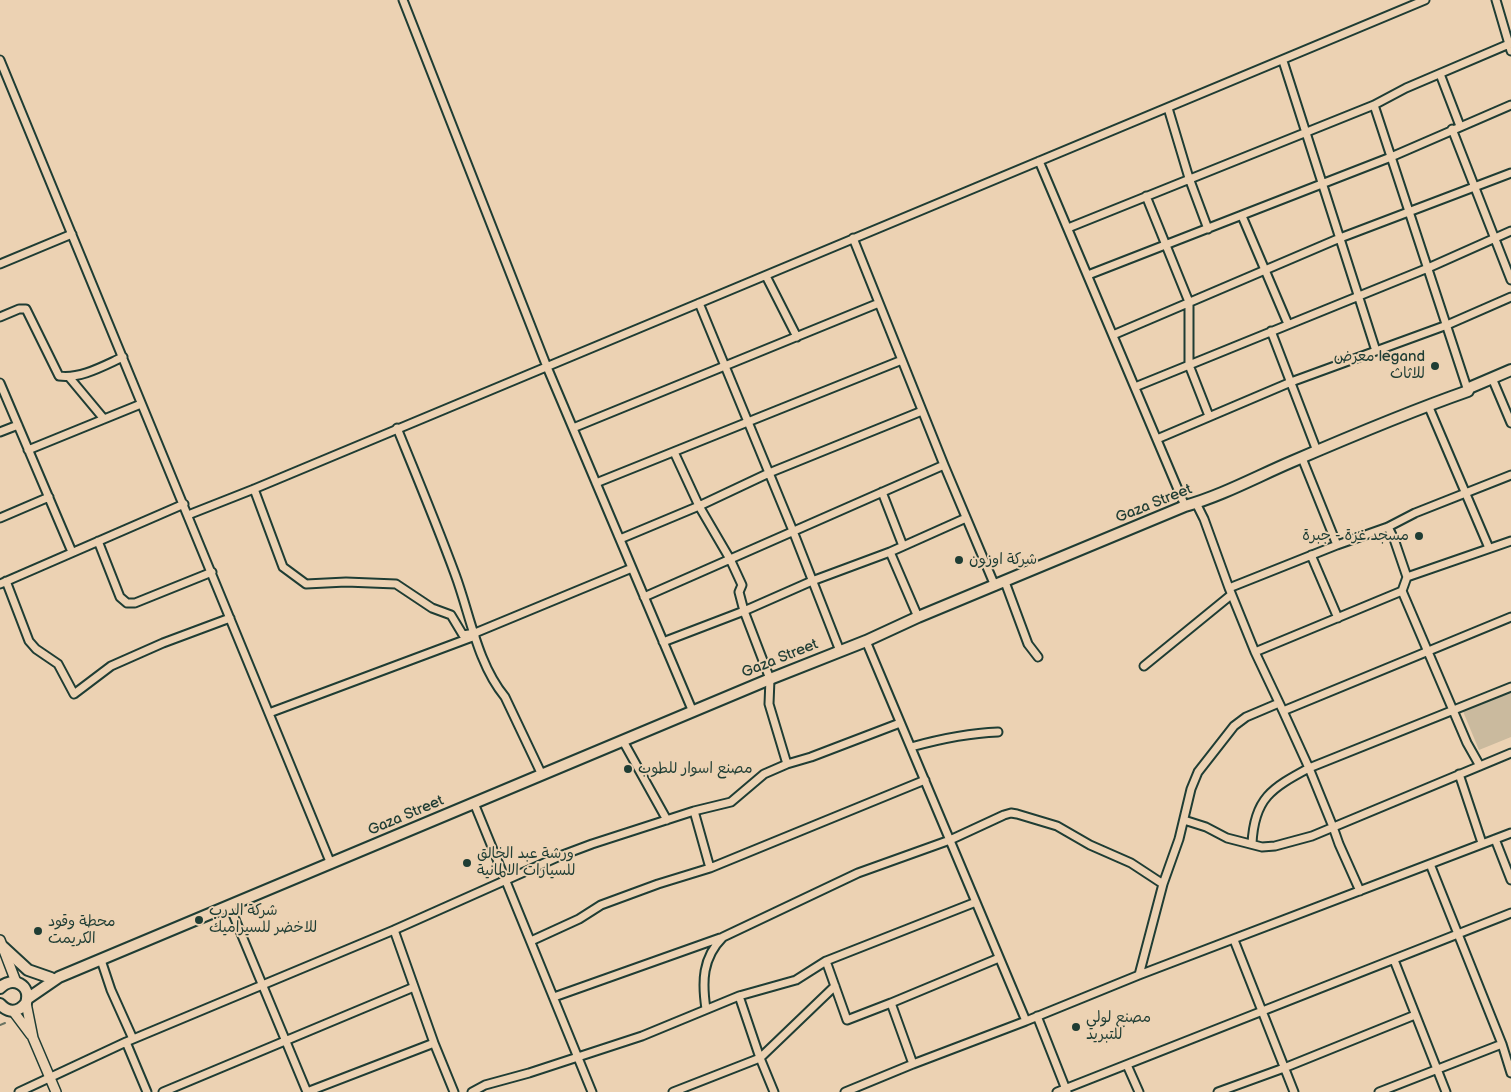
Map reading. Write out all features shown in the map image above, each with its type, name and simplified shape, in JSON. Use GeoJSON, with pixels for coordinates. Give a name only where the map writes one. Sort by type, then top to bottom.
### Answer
{"type":"FeatureCollection","features":[{"type":"Feature","properties":{"kind":"main road","name":"Gaza Street"},"geometry":{"type":"LineString","coordinates":[[0,984],[11,981],[19,983],[55,978],[101,960],[770,679],[840,652],[918,617],[1428,405],[1468,391],[1469,388],[1511,370]]}},
{"type":"Feature","properties":{"kind":"main road"},"geometry":{"type":"LineString","coordinates":[[2,944],[28,970],[55,978]]}},
{"type":"Feature","properties":{"kind":"main road","name":"Gaza Street"},"geometry":{"type":"LineString","coordinates":[[8,1012],[20,1009],[26,1001],[55,978]]}},
{"type":"Feature","properties":{"kind":"main road"},"geometry":{"type":"LineString","coordinates":[[19,983],[25,989],[26,1001]]}},
{"type":"Feature","properties":{"kind":"main road"},"geometry":{"type":"LineString","coordinates":[[0,1004],[8,1012]]}},
{"type":"Feature","properties":{"kind":"street"},"geometry":{"type":"LineString","coordinates":[[403,0],[547,366],[693,712]]}},
{"type":"Feature","properties":{"kind":"street"},"geometry":{"type":"LineString","coordinates":[[188,515],[766,276],[1039,160],[1425,0]]}},
{"type":"Feature","properties":{"kind":"street"},"geometry":{"type":"LineString","coordinates":[[1068,228],[1374,105],[1406,88],[1440,74],[1510,48],[1496,0]]}},
{"type":"Feature","properties":{"kind":"street"},"geometry":{"type":"LineString","coordinates":[[0,60],[331,864]]}},
{"type":"Feature","properties":{"kind":"street"},"geometry":{"type":"LineString","coordinates":[[1283,60],[1376,351]]}},
{"type":"Feature","properties":{"kind":"street"},"geometry":{"type":"LineString","coordinates":[[1440,74],[1460,126]]}},
{"type":"Feature","properties":{"kind":"street"},"geometry":{"type":"LineString","coordinates":[[1374,105],[1468,391]]}},
{"type":"Feature","properties":{"kind":"street"},"geometry":{"type":"LineString","coordinates":[[1088,275],[1391,158],[1452,129],[1511,105]]}},
{"type":"Feature","properties":{"kind":"street"},"geometry":{"type":"LineString","coordinates":[[1168,108],[1189,178],[1208,229]]}},
{"type":"Feature","properties":{"kind":"street"},"geometry":{"type":"LineString","coordinates":[[1452,129],[1511,280]]}},
{"type":"Feature","properties":{"kind":"street"},"geometry":{"type":"LineString","coordinates":[[1039,160],[1185,506]]}},
{"type":"Feature","properties":{"kind":"street"},"geometry":{"type":"LineString","coordinates":[[1113,335],[1340,238],[1511,173]]}},
{"type":"Feature","properties":{"kind":"street"},"geometry":{"type":"LineString","coordinates":[[1146,196],[1188,302],[1189,365],[1209,416]]}},
{"type":"Feature","properties":{"kind":"street"},"geometry":{"type":"LineString","coordinates":[[1242,216],[1288,324]]}},
{"type":"Feature","properties":{"kind":"street"},"geometry":{"type":"LineString","coordinates":[[1135,387],[1428,268],[1511,231]]}},
{"type":"Feature","properties":{"kind":"street"},"geometry":{"type":"LineString","coordinates":[[0,264],[72,234]]}},
{"type":"Feature","properties":{"kind":"street"},"geometry":{"type":"LineString","coordinates":[[854,238],[966,518],[1018,620],[1028,644],[1038,657]]}},
{"type":"Feature","properties":{"kind":"street"},"geometry":{"type":"LineString","coordinates":[[766,276],[797,337]]}},
{"type":"Feature","properties":{"kind":"street"},"geometry":{"type":"LineString","coordinates":[[1157,439],[1290,382],[1446,325],[1511,297]]}},
{"type":"Feature","properties":{"kind":"street"},"geometry":{"type":"LineString","coordinates":[[699,303],[793,531],[840,652]]}},
{"type":"Feature","properties":{"kind":"street"},"geometry":{"type":"LineString","coordinates":[[573,428],[879,303]]}},
{"type":"Feature","properties":{"kind":"street"},"geometry":{"type":"LineString","coordinates":[[0,318],[19,309],[26,309],[59,376],[69,377],[93,370],[123,357]]}},
{"type":"Feature","properties":{"kind":"street"},"geometry":{"type":"LineString","coordinates":[[1271,331],[1317,451]]}},
{"type":"Feature","properties":{"kind":"street"},"geometry":{"type":"LineString","coordinates":[[596,483],[902,360]]}},
{"type":"Feature","properties":{"kind":"street"},"geometry":{"type":"LineString","coordinates":[[69,377],[104,419]]}},
{"type":"Feature","properties":{"kind":"street"},"geometry":{"type":"LineString","coordinates":[[1492,378],[1511,423]]}},
{"type":"Feature","properties":{"kind":"street"},"geometry":{"type":"LineString","coordinates":[[0,386],[72,552]]}},
{"type":"Feature","properties":{"kind":"street"},"geometry":{"type":"LineString","coordinates":[[28,450],[141,404]]}},
{"type":"Feature","properties":{"kind":"street"},"geometry":{"type":"LineString","coordinates":[[1428,405],[1489,548]]}},
{"type":"Feature","properties":{"kind":"street"},"geometry":{"type":"LineString","coordinates":[[620,539],[699,506],[769,473],[922,411]]}},
{"type":"Feature","properties":{"kind":"street"},"geometry":{"type":"LineString","coordinates":[[0,432],[18,425]]}},
{"type":"Feature","properties":{"kind":"street"},"geometry":{"type":"LineString","coordinates":[[397,428],[431,511],[483,658],[496,685],[505,696],[542,775]]}},
{"type":"Feature","properties":{"kind":"street"},"geometry":{"type":"LineString","coordinates":[[674,452],[699,506],[730,559],[742,585],[739,592],[744,611],[770,679],[769,704],[786,764]]}},
{"type":"Feature","properties":{"kind":"street"},"geometry":{"type":"LineString","coordinates":[[1302,458],[1337,545]]}},
{"type":"Feature","properties":{"kind":"street"},"geometry":{"type":"LineString","coordinates":[[644,596],[944,465]]}},
{"type":"Feature","properties":{"kind":"street"},"geometry":{"type":"LineString","coordinates":[[1144,666],[1230,592],[1311,555],[1388,527],[1416,513],[1511,475]]}},
{"type":"Feature","properties":{"kind":"street"},"geometry":{"type":"LineString","coordinates":[[254,489],[283,567],[306,584],[346,582],[396,584],[432,608],[451,615],[463,635],[475,634]]}},
{"type":"Feature","properties":{"kind":"street"},"geometry":{"type":"LineString","coordinates":[[882,492],[903,546]]}},
{"type":"Feature","properties":{"kind":"street"},"geometry":{"type":"LineString","coordinates":[[0,518],[49,497]]}},
{"type":"Feature","properties":{"kind":"street"},"geometry":{"type":"LineString","coordinates":[[1196,503],[1204,519],[1230,592],[1255,652],[1309,768],[1338,844],[1360,891]]}},
{"type":"Feature","properties":{"kind":"street"},"geometry":{"type":"LineString","coordinates":[[184,504],[3,583],[29,641],[36,649],[58,664],[74,694],[111,666],[162,642],[230,618]]}},
{"type":"Feature","properties":{"kind":"street"},"geometry":{"type":"LineString","coordinates":[[663,642],[744,611],[812,581],[890,552],[966,518]]}},
{"type":"Feature","properties":{"kind":"street"},"geometry":{"type":"LineString","coordinates":[[1388,527],[1407,577],[1402,591],[1467,743],[1480,766]]}},
{"type":"Feature","properties":{"kind":"street"},"geometry":{"type":"LineString","coordinates":[[98,541],[120,597],[127,603],[135,603],[212,572]]}},
{"type":"Feature","properties":{"kind":"street"},"geometry":{"type":"LineString","coordinates":[[1407,577],[1511,541]]}},
{"type":"Feature","properties":{"kind":"street"},"geometry":{"type":"LineString","coordinates":[[890,552],[918,617]]}},
{"type":"Feature","properties":{"kind":"street"},"geometry":{"type":"LineString","coordinates":[[1311,555],[1338,618]]}},
{"type":"Feature","properties":{"kind":"street"},"geometry":{"type":"LineString","coordinates":[[270,713],[475,634],[632,568]]}},
{"type":"Feature","properties":{"kind":"street"},"geometry":{"type":"LineString","coordinates":[[1255,652],[1402,591]]}},
{"type":"Feature","properties":{"kind":"street"},"geometry":{"type":"LineString","coordinates":[[1283,711],[1511,617]]}},
{"type":"Feature","properties":{"kind":"street"},"geometry":{"type":"LineString","coordinates":[[866,641],[1026,1021]]}},
{"type":"Feature","properties":{"kind":"street"},"geometry":{"type":"LineString","coordinates":[[1252,844],[1252,831],[1257,814],[1267,795],[1281,783],[1309,768],[1511,686]]}},
{"type":"Feature","properties":{"kind":"street"},"geometry":{"type":"LineString","coordinates":[[1139,975],[1163,884],[1171,864],[1191,789],[1198,772],[1234,726],[1246,716],[1279,703]]}},
{"type":"Feature","properties":{"kind":"street"},"geometry":{"type":"LineString","coordinates":[[19,1092],[129,1041],[394,930],[592,844],[694,811],[731,802],[764,774],[900,722]]}},
{"type":"Feature","properties":{"kind":"street"},"geometry":{"type":"LineString","coordinates":[[910,748],[943,738],[974,733],[998,732]]}},
{"type":"Feature","properties":{"kind":"street"},"geometry":{"type":"LineString","coordinates":[[623,741],[667,820]]}},
{"type":"Feature","properties":{"kind":"street"},"geometry":{"type":"LineString","coordinates":[[1184,820],[1206,827],[1228,838],[1262,847],[1275,846],[1312,836],[1511,753]]}},
{"type":"Feature","properties":{"kind":"street"},"geometry":{"type":"LineString","coordinates":[[1459,774],[1482,843]]}},
{"type":"Feature","properties":{"kind":"street"},"geometry":{"type":"LineString","coordinates":[[531,941],[579,919],[601,905],[658,884],[710,868],[924,780]]}},
{"type":"Feature","properties":{"kind":"street"},"geometry":{"type":"LineString","coordinates":[[474,804],[579,1056],[592,1092]]}},
{"type":"Feature","properties":{"kind":"street"},"geometry":{"type":"LineString","coordinates":[[694,811],[710,868]]}},
{"type":"Feature","properties":{"kind":"street"},"geometry":{"type":"LineString","coordinates":[[554,997],[723,937],[858,872],[950,840],[1011,813],[1057,826],[1090,845],[1131,862],[1163,884]]}},
{"type":"Feature","properties":{"kind":"street"},"geometry":{"type":"LineString","coordinates":[[845,1092],[1139,975],[1511,832]]}},
{"type":"Feature","properties":{"kind":"street"},"geometry":{"type":"LineString","coordinates":[[1495,839],[1511,880]]}},
{"type":"Feature","properties":{"kind":"street"},"geometry":{"type":"LineString","coordinates":[[1430,864],[1502,1044],[1511,1073]]}},
{"type":"Feature","properties":{"kind":"street"},"geometry":{"type":"LineString","coordinates":[[472,1092],[485,1085],[529,1073],[642,1036],[739,996],[796,980],[826,961],[976,902]]}},
{"type":"Feature","properties":{"kind":"street"},"geometry":{"type":"LineString","coordinates":[[230,906],[308,1092],[434,1043]]}},
{"type":"Feature","properties":{"kind":"street"},"geometry":{"type":"LineString","coordinates":[[1058,1092],[1511,913]]}},
{"type":"Feature","properties":{"kind":"street"},"geometry":{"type":"LineString","coordinates":[[394,930],[434,1043],[454,1092]]}},
{"type":"Feature","properties":{"kind":"street"},"geometry":{"type":"LineString","coordinates":[[706,1009],[702,986],[705,970],[713,947],[723,937]]}},
{"type":"Feature","properties":{"kind":"street"},"geometry":{"type":"LineString","coordinates":[[1234,940],[1294,1092]]}},
{"type":"Feature","properties":{"kind":"street"},"geometry":{"type":"LineString","coordinates":[[2,944],[19,983]]}},
{"type":"Feature","properties":{"kind":"street"},"geometry":{"type":"LineString","coordinates":[[826,961],[847,1020],[999,958]]}},
{"type":"Feature","properties":{"kind":"street"},"geometry":{"type":"LineString","coordinates":[[101,960],[147,1092]]}},
{"type":"Feature","properties":{"kind":"street"},"geometry":{"type":"LineString","coordinates":[[1394,960],[1446,1092]]}},
{"type":"Feature","properties":{"kind":"street"},"geometry":{"type":"LineString","coordinates":[[673,1092],[760,1058],[835,986]]}},
{"type":"Feature","properties":{"kind":"street"},"geometry":{"type":"LineString","coordinates":[[163,1092],[414,987]]}},
{"type":"Feature","properties":{"kind":"street"},"geometry":{"type":"LineString","coordinates":[[739,996],[760,1058],[774,1092]]}},
{"type":"Feature","properties":{"kind":"street"},"geometry":{"type":"LineString","coordinates":[[26,1001],[33,1038],[56,1092]]}},
{"type":"Feature","properties":{"kind":"street"},"geometry":{"type":"LineString","coordinates":[[891,1002],[913,1064]]}},
{"type":"Feature","properties":{"kind":"street"},"geometry":{"type":"LineString","coordinates":[[8,1012],[33,1038]]}},
{"type":"Feature","properties":{"kind":"street"},"geometry":{"type":"LineString","coordinates":[[1218,1092],[1284,1068],[1415,1015]]}},
{"type":"Feature","properties":{"kind":"street"},"geometry":{"type":"LineString","coordinates":[[1037,1016],[1066,1090]]}},
{"type":"Feature","properties":{"kind":"street"},"geometry":{"type":"LineString","coordinates":[[1379,1092],[1502,1044]]}},
{"type":"Feature","properties":{"kind":"street"},"geometry":{"type":"LineString","coordinates":[[1127,1065],[1139,1092]]}},
{"type":"Feature","properties":{"kind":"shaded area"},"geometry":{"type":"Polygon","coordinates":[[[1511,689],[1511,737],[1479,750],[1462,709],[1511,689]]]}},
{"type":"Feature","properties":{"kind":"waterway"},"geometry":{"type":"LineString","coordinates":[[0,1025],[5,1023]]}},
{"type":"Feature","properties":{"kind":"place","name":"معرض legand للاثاث"},"geometry":{"type":"Point","coordinates":[1435,366]}},
{"type":"Feature","properties":{"kind":"place","name":"مسجد غزة - جبرة"},"geometry":{"type":"Point","coordinates":[1419,536]}},
{"type":"Feature","properties":{"kind":"place","name":"شركة اوزون"},"geometry":{"type":"Point","coordinates":[959,560]}},
{"type":"Feature","properties":{"kind":"place","name":"مصنع اسوار للطوب"},"geometry":{"type":"Point","coordinates":[628,769]}},
{"type":"Feature","properties":{"kind":"place","name":"ورشة عبد الخالق للسيارات الالمانية"},"geometry":{"type":"Point","coordinates":[467,863]}},
{"type":"Feature","properties":{"kind":"place","name":"شركة الدرب للاخضر للسيراميك"},"geometry":{"type":"Point","coordinates":[199,920]}},
{"type":"Feature","properties":{"kind":"place","name":"محطة وقود الكريمت"},"geometry":{"type":"Point","coordinates":[38,931]}},
{"type":"Feature","properties":{"kind":"place","name":"مصنع لولي للتبريد"},"geometry":{"type":"Point","coordinates":[1076,1027]}}]}
